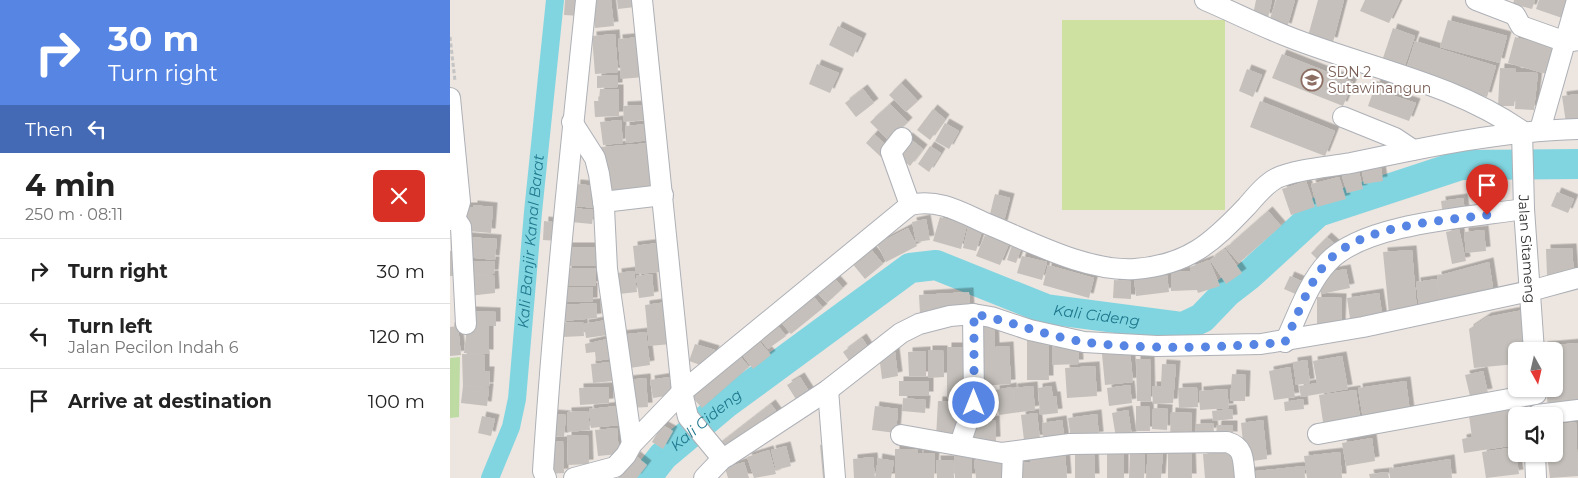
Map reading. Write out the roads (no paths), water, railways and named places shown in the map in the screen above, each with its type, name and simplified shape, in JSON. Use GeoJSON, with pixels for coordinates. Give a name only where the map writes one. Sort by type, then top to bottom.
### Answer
{"type":"FeatureCollection","features":[{"type":"Feature","properties":{"kind":"street"},"geometry":{"type":"LineString","coordinates":[[546,478],[543,471],[548,389],[572,122],[586,0]]}},
{"type":"Feature","properties":{"kind":"street"},"geometry":{"type":"LineString","coordinates":[[642,0],[682,392],[688,417],[718,453]]}},
{"type":"Feature","properties":{"kind":"street"},"geometry":{"type":"LineString","coordinates":[[1206,0],[1289,37],[1464,97],[1500,116],[1528,135]]}},
{"type":"Feature","properties":{"kind":"street"},"geometry":{"type":"LineString","coordinates":[[1476,0],[1514,15],[1521,26],[1572,41]]}},
{"type":"Feature","properties":{"kind":"street","name":"Jalan Sitameng"},"geometry":{"type":"LineString","coordinates":[[1534,342],[1524,202],[1528,135],[1572,41],[1577,0]]}},
{"type":"Feature","properties":{"kind":"street"},"geometry":{"type":"LineString","coordinates":[[452,92],[460,202],[452,219],[461,227],[466,324]]}},
{"type":"Feature","properties":{"kind":"street"},"geometry":{"type":"LineString","coordinates":[[1343,117],[1394,138],[1412,150]]}},
{"type":"Feature","properties":{"kind":"street"},"geometry":{"type":"LineString","coordinates":[[572,122],[595,158],[603,202],[607,269],[632,444]]}},
{"type":"Feature","properties":{"kind":"street"},"geometry":{"type":"LineString","coordinates":[[574,478],[615,467],[626,455],[632,444],[682,392],[910,205],[936,203],[1062,255],[1112,269],[1135,269],[1163,265],[1198,252],[1225,230],[1277,178],[1412,150],[1578,129]]}},
{"type":"Feature","properties":{"kind":"street"},"geometry":{"type":"LineString","coordinates":[[902,138],[891,152],[910,205]]}},
{"type":"Feature","properties":{"kind":"street"},"geometry":{"type":"LineString","coordinates":[[603,202],[662,196]]}},
{"type":"Feature","properties":{"kind":"street"},"geometry":{"type":"LineString","coordinates":[[1285,342],[1321,270],[1343,249],[1364,239],[1396,229],[1524,202]]}},
{"type":"Feature","properties":{"kind":"street"},"geometry":{"type":"LineString","coordinates":[[704,478],[718,453],[828,390],[910,328],[950,316],[974,314],[1084,342],[1157,346],[1261,344],[1285,342],[1363,328],[1531,295],[1578,278]]}},
{"type":"Feature","properties":{"kind":"street"},"geometry":{"type":"LineString","coordinates":[[960,444],[974,403],[974,314]]}},
{"type":"Feature","properties":{"kind":"street"},"geometry":{"type":"LineString","coordinates":[[828,390],[835,478]]}},
{"type":"Feature","properties":{"kind":"street"},"geometry":{"type":"LineString","coordinates":[[1318,434],[1508,397]]}},
{"type":"Feature","properties":{"kind":"street"},"geometry":{"type":"LineString","coordinates":[[1563,412],[1578,410]]}},
{"type":"Feature","properties":{"kind":"street"},"geometry":{"type":"LineString","coordinates":[[900,435],[960,444],[1002,453],[1070,444],[1227,442],[1237,445],[1241,451],[1245,478]]}},
{"type":"Feature","properties":{"kind":"street"},"geometry":{"type":"LineString","coordinates":[[1012,478],[1013,452]]}},
{"type":"Feature","properties":{"kind":"street"},"geometry":{"type":"LineString","coordinates":[[1535,462],[1536,478]]}},
{"type":"Feature","properties":{"kind":"waterway","name":"Kali Banjir Kanal Barat"},"geometry":{"type":"LineString","coordinates":[[490,478],[511,427],[517,399],[533,212],[555,0]]}},
{"type":"Feature","properties":{"kind":"waterway","name":"Kali Cideng"},"geometry":{"type":"LineString","coordinates":[[646,478],[663,456],[725,404],[910,268],[936,265],[1046,309],[1183,327],[1202,318],[1226,293],[1248,276],[1318,212],[1461,165],[1578,164]]}},
{"type":"Feature","properties":{"kind":"place","name":"SDN 2 Sutawinangun"},"geometry":{"type":"Point","coordinates":[1312,80]}}]}
